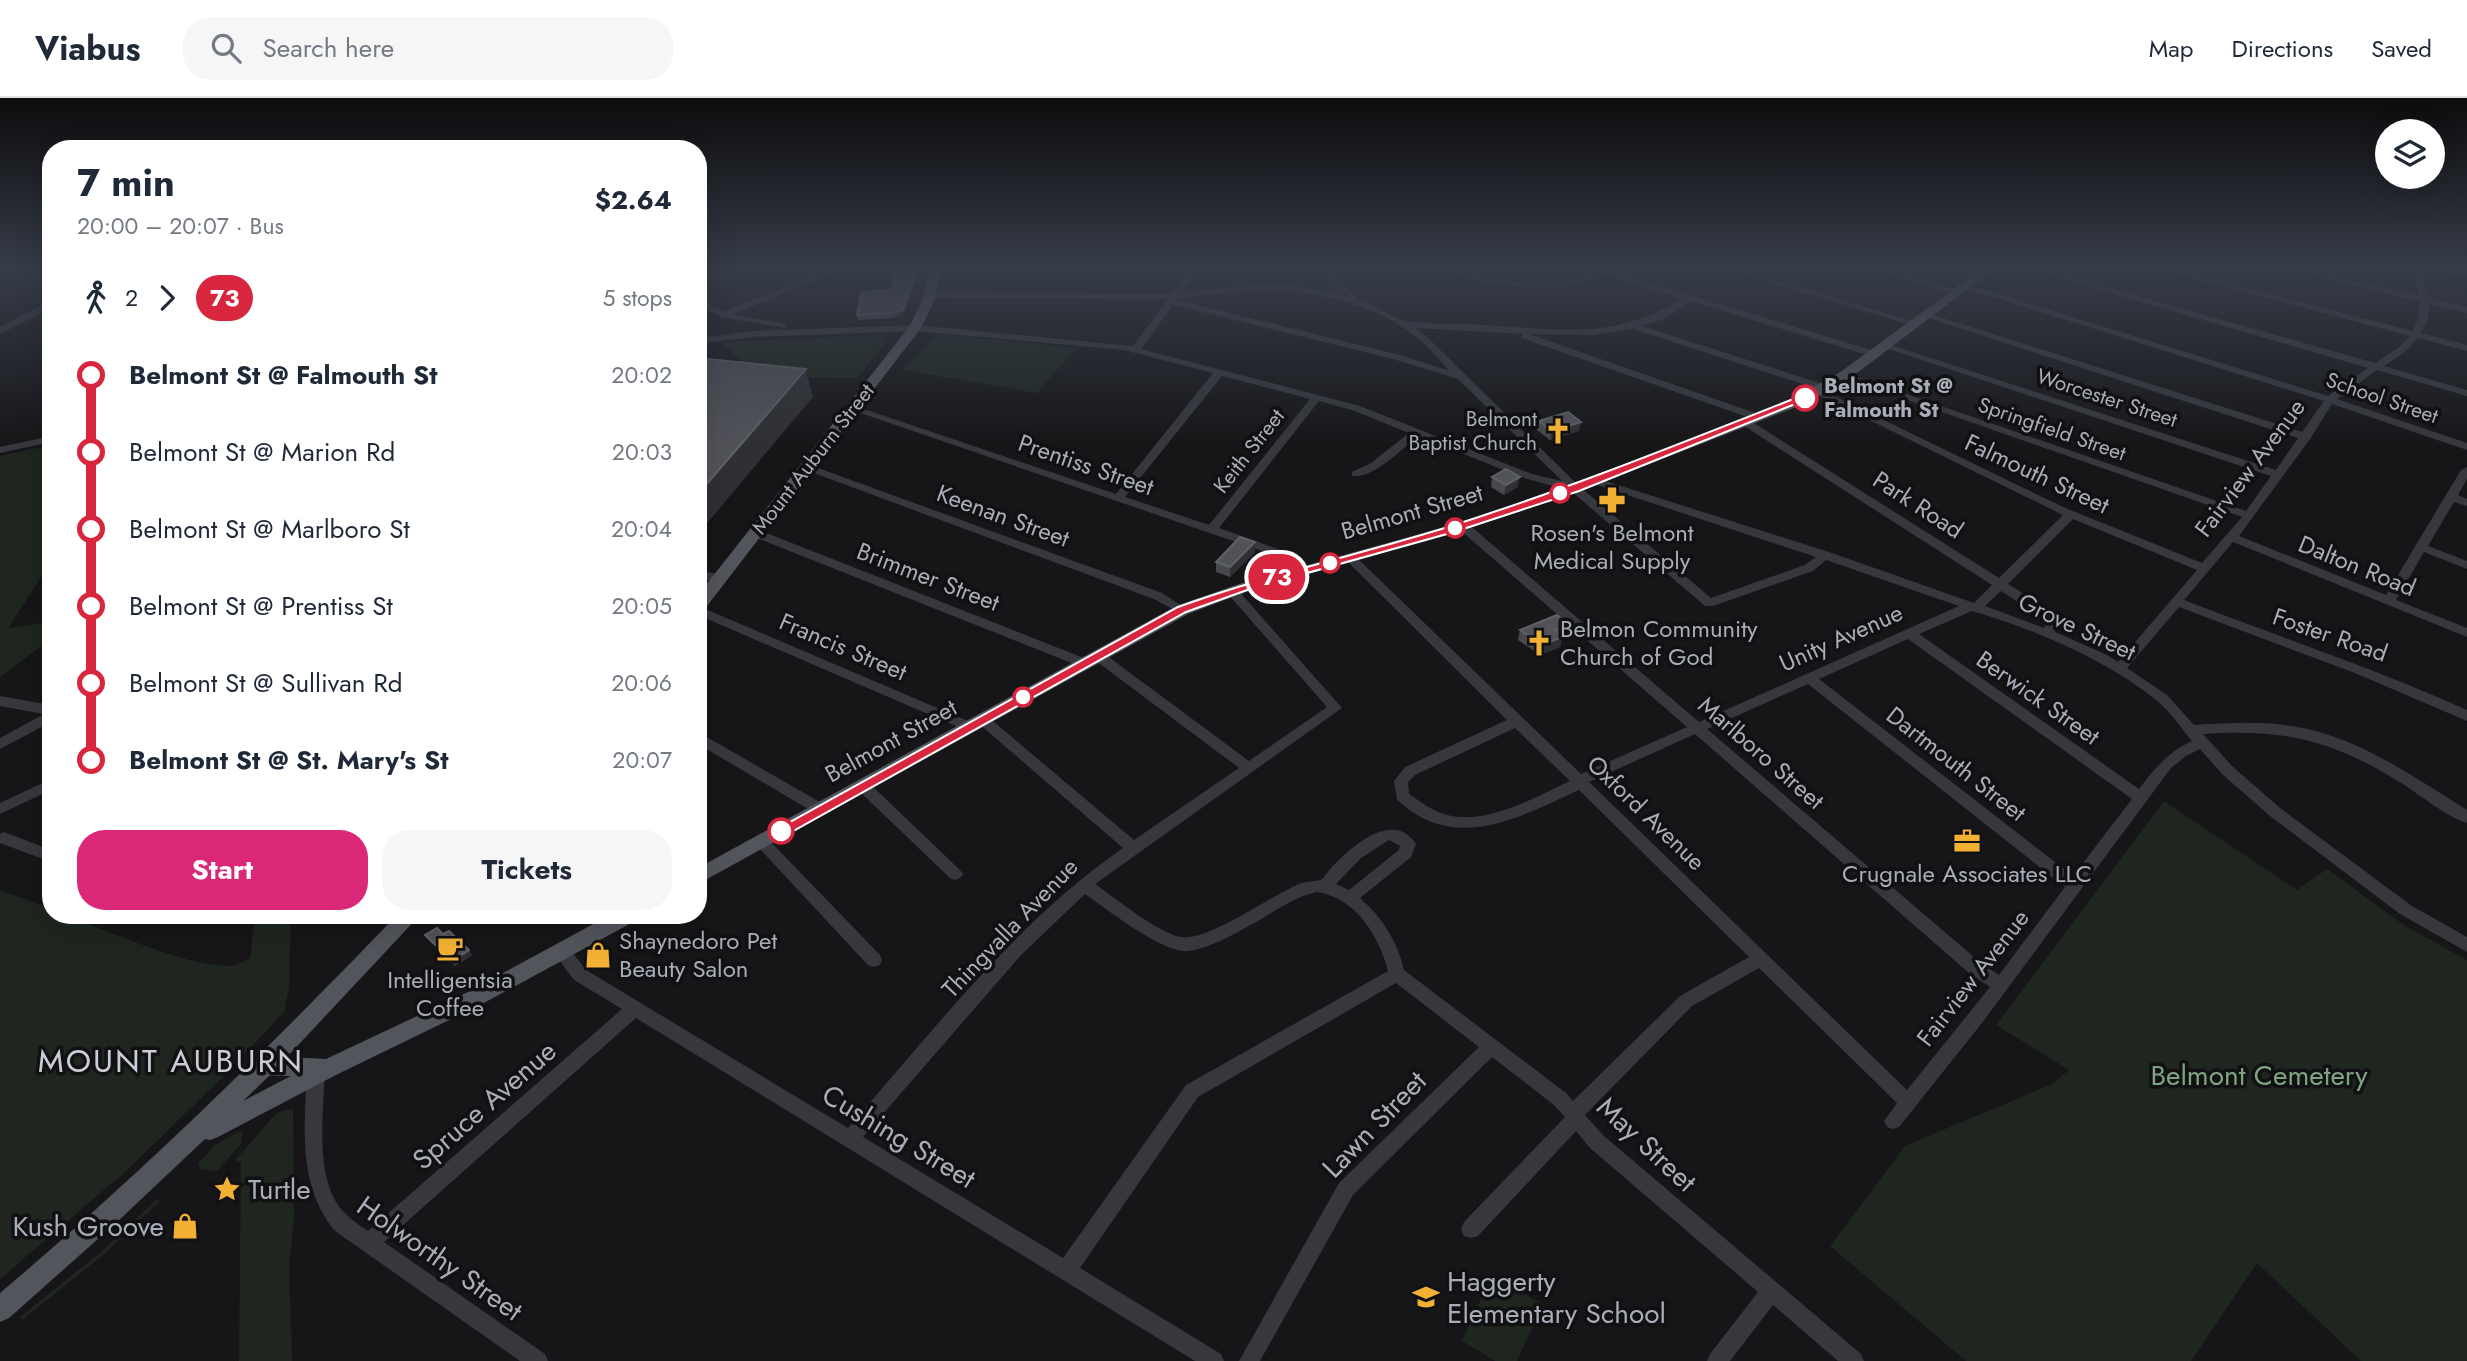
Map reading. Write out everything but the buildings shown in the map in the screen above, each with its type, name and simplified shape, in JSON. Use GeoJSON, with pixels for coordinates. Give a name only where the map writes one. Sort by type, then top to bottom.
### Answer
{"type":"FeatureCollection","features":[{"type":"Feature","properties":{"kind":"main road","name":"Mount Auburn Street"},"geometry":{"type":"LineString","coordinates":[[707,596],[914,329]]}},
{"type":"Feature","properties":{"kind":"main road","name":"Belmont Street"},"geometry":{"type":"LineString","coordinates":[[707,872],[1182,610],[1232,591],[1463,526],[1595,481],[1821,390],[1906,329]]}},
{"type":"Feature","properties":{"kind":"main road"},"geometry":{"type":"LineString","coordinates":[[0,1308],[82,1240],[191,1139],[267,1066],[401,924]]}},
{"type":"Feature","properties":{"kind":"main road"},"geometry":{"type":"LineString","coordinates":[[191,1139],[320,1070],[456,1008],[612,924]]}},
{"type":"Feature","properties":{"kind":"main road"},"geometry":{"type":"LineString","coordinates":[[267,1066],[320,1070]]}},
{"type":"Feature","properties":{"kind":"street"},"geometry":{"type":"LineString","coordinates":[[712,338],[728,329]]}},
{"type":"Feature","properties":{"kind":"street"},"geometry":{"type":"LineString","coordinates":[[744,329],[752,334]]}},
{"type":"Feature","properties":{"kind":"street"},"geometry":{"type":"LineString","coordinates":[[752,334],[756,329]]}},
{"type":"Feature","properties":{"kind":"street"},"geometry":{"type":"LineString","coordinates":[[810,329],[825,331]]}},
{"type":"Feature","properties":{"kind":"street"},"geometry":{"type":"LineString","coordinates":[[707,339],[752,334],[887,329]]}},
{"type":"Feature","properties":{"kind":"street"},"geometry":{"type":"LineString","coordinates":[[925,329],[1136,349],[1317,397],[1418,431],[1528,475],[1575,488]]}},
{"type":"Feature","properties":{"kind":"street"},"geometry":{"type":"LineString","coordinates":[[1136,349],[1151,329]]}},
{"type":"Feature","properties":{"kind":"street"},"geometry":{"type":"LineString","coordinates":[[1290,329],[1462,377]]}},
{"type":"Feature","properties":{"kind":"street"},"geometry":{"type":"LineString","coordinates":[[1411,329],[1575,488],[1709,603],[1809,568],[1825,555]]}},
{"type":"Feature","properties":{"kind":"street"},"geometry":{"type":"LineString","coordinates":[[1475,329],[1580,332],[1602,329]]}},
{"type":"Feature","properties":{"kind":"street","name":"Falmouth Street"},"geometry":{"type":"LineString","coordinates":[[1643,329],[1821,390],[2071,514],[2205,569]]}},
{"type":"Feature","properties":{"kind":"street","name":"Worcester Street"},"geometry":{"type":"LineString","coordinates":[[1803,329],[1880,350],[2277,474]]}},
{"type":"Feature","properties":{"kind":"street"},"geometry":{"type":"LineString","coordinates":[[1952,329],[2306,437]]}},
{"type":"Feature","properties":{"kind":"street","name":"School Street"},"geometry":{"type":"LineString","coordinates":[[2104,329],[2330,400],[2467,447]]}},
{"type":"Feature","properties":{"kind":"street"},"geometry":{"type":"LineString","coordinates":[[2247,329],[2467,393]]}},
{"type":"Feature","properties":{"kind":"street"},"geometry":{"type":"LineString","coordinates":[[2395,329],[2467,348]]}},
{"type":"Feature","properties":{"kind":"street","name":"Fairview Avenue"},"geometry":{"type":"LineString","coordinates":[[2120,668],[2249,516],[2330,400],[2350,383],[2405,347],[2420,329]]}},
{"type":"Feature","properties":{"kind":"street","name":"Park Road"},"geometry":{"type":"LineString","coordinates":[[1514,331],[1751,419],[2052,619],[2048,633]]}},
{"type":"Feature","properties":{"kind":"street"},"geometry":{"type":"LineString","coordinates":[[1119,498],[1220,371]]}},
{"type":"Feature","properties":{"kind":"street","name":"Springfield Street"},"geometry":{"type":"LineString","coordinates":[[1844,376],[2249,516]]}},
{"type":"Feature","properties":{"kind":"street","name":"Keith Street"},"geometry":{"type":"LineString","coordinates":[[1211,530],[1317,397]]}},
{"type":"Feature","properties":{"kind":"street","name":"Prentiss Street"},"geometry":{"type":"LineString","coordinates":[[853,409],[1279,553],[1300,571]]}},
{"type":"Feature","properties":{"kind":"street"},"geometry":{"type":"LineString","coordinates":[[1356,474],[1375,465],[1418,431]]}},
{"type":"Feature","properties":{"kind":"street"},"geometry":{"type":"LineString","coordinates":[[28,444],[42,437]]}},
{"type":"Feature","properties":{"kind":"street"},"geometry":{"type":"LineString","coordinates":[[0,450],[42,441]]}},
{"type":"Feature","properties":{"kind":"street","name":"Keenan Street"},"geometry":{"type":"LineString","coordinates":[[807,467],[1158,596],[1182,610]]}},
{"type":"Feature","properties":{"kind":"street"},"geometry":{"type":"LineString","coordinates":[[2389,601],[2467,470]]}},
{"type":"Feature","properties":{"kind":"street","name":"Grove Street"},"geometry":{"type":"LineString","coordinates":[[1595,481],[1825,555],[2048,633],[2120,668],[2162,698],[2236,779],[2275,813],[2406,910],[2467,945]]}},
{"type":"Feature","properties":{"kind":"street"},"geometry":{"type":"LineString","coordinates":[[2451,497],[2467,503]]}},
{"type":"Feature","properties":{"kind":"street","name":"Unity Avenue"},"geometry":{"type":"LineString","coordinates":[[1517,721],[1410,771],[1401,782],[1402,796],[1431,814],[1458,822],[1479,824],[1579,782],[1909,633],[1973,607],[2001,585],[2071,514]]}},
{"type":"Feature","properties":{"kind":"street","name":"Marlboro Street"},"geometry":{"type":"LineString","coordinates":[[1463,526],[1975,968],[2000,985]]}},
{"type":"Feature","properties":{"kind":"street","name":"Brimmer Street"},"geometry":{"type":"LineString","coordinates":[[755,533],[1091,659],[1248,767]]}},
{"type":"Feature","properties":{"kind":"street","name":"Dalton Road"},"geometry":{"type":"LineString","coordinates":[[2231,537],[2467,634]]}},
{"type":"Feature","properties":{"kind":"street"},"geometry":{"type":"LineString","coordinates":[[2421,547],[2467,565]]}},
{"type":"Feature","properties":{"kind":"street","name":"Oxford Avenue"},"geometry":{"type":"LineString","coordinates":[[1350,558],[1908,1102]]}},
{"type":"Feature","properties":{"kind":"street"},"geometry":{"type":"LineString","coordinates":[[707,576],[720,578]]}},
{"type":"Feature","properties":{"kind":"street","name":"Thingvalla Avenue"},"geometry":{"type":"LineString","coordinates":[[850,1139],[1015,950],[1084,885],[1132,847],[1335,708],[1232,591]]}},
{"type":"Feature","properties":{"kind":"street","name":"Foster Road"},"geometry":{"type":"LineString","coordinates":[[2177,602],[2362,669],[2467,716]]}},
{"type":"Feature","properties":{"kind":"street","name":"Francis Street"},"geometry":{"type":"LineString","coordinates":[[707,612],[977,723],[1132,847]]}},
{"type":"Feature","properties":{"kind":"street","name":"Berwick Street"},"geometry":{"type":"LineString","coordinates":[[1909,633],[2141,798]]}},
{"type":"Feature","properties":{"kind":"street","name":"Dartmouth Street"},"geometry":{"type":"LineString","coordinates":[[1809,678],[2075,886]]}},
{"type":"Feature","properties":{"kind":"street"},"geometry":{"type":"LineString","coordinates":[[0,701],[42,708]]}},
{"type":"Feature","properties":{"kind":"street"},"geometry":{"type":"LineString","coordinates":[[0,744],[42,721]]}},
{"type":"Feature","properties":{"kind":"street"},"geometry":{"type":"LineString","coordinates":[[2191,730],[2264,727],[2323,738],[2375,761],[2467,817]]}},
{"type":"Feature","properties":{"kind":"street"},"geometry":{"type":"LineString","coordinates":[[707,742],[820,809]]}},
{"type":"Feature","properties":{"kind":"street","name":"Fairview Avenue"},"geometry":{"type":"LineString","coordinates":[[1893,1121],[2173,758],[2202,742]]}},
{"type":"Feature","properties":{"kind":"street"},"geometry":{"type":"LineString","coordinates":[[863,786],[955,874]]}},
{"type":"Feature","properties":{"kind":"street"},"geometry":{"type":"LineString","coordinates":[[0,809],[42,788]]}},
{"type":"Feature","properties":{"kind":"street"},"geometry":{"type":"LineString","coordinates":[[1326,885],[1335,872],[1380,837],[1392,834],[1408,844],[1407,852],[1349,898]]}},
{"type":"Feature","properties":{"kind":"street"},"geometry":{"type":"LineString","coordinates":[[4,838],[42,853]]}},
{"type":"Feature","properties":{"kind":"street"},"geometry":{"type":"LineString","coordinates":[[762,842],[874,960]]}},
{"type":"Feature","properties":{"kind":"street"},"geometry":{"type":"LineString","coordinates":[[1066,1271],[1192,1091],[1397,974],[1384,937],[1349,898],[1326,885],[1300,889],[1208,938],[1186,944],[1168,939],[1084,885]]}},
{"type":"Feature","properties":{"kind":"street","name":"Cushing Street"},"geometry":{"type":"LineString","coordinates":[[561,953],[574,971],[1214,1361]]}},
{"type":"Feature","properties":{"kind":"street"},"geometry":{"type":"LineString","coordinates":[[1471,1229],[1575,1115],[1686,1001],[1760,959]]}},
{"type":"Feature","properties":{"kind":"street","name":"May Street"},"geometry":{"type":"LineString","coordinates":[[1397,974],[1575,1115],[1597,1142],[1854,1361]]}},
{"type":"Feature","properties":{"kind":"street","name":"Spruce Avenue"},"geometry":{"type":"LineString","coordinates":[[369,1243],[635,1008]]}},
{"type":"Feature","properties":{"kind":"street","name":"Lawn Street"},"geometry":{"type":"LineString","coordinates":[[1249,1361],[1346,1189],[1491,1046]]}},
{"type":"Feature","properties":{"kind":"street","name":"Holworthy Street"},"geometry":{"type":"LineString","coordinates":[[320,1070],[319,1189],[332,1215],[537,1361]]}},
{"type":"Feature","properties":{"kind":"street"},"geometry":{"type":"LineString","coordinates":[[1717,1361],[1771,1291]]}},
{"type":"Feature","properties":{"kind":"green space"},"geometry":{"type":"Polygon","coordinates":[[[939,334],[1076,348],[1037,393],[903,370],[939,334]]]}},
{"type":"Feature","properties":{"kind":"green space"},"geometry":{"type":"Polygon","coordinates":[[[870,336],[887,341],[857,378],[758,377],[721,342],[870,336]]]}},
{"type":"Feature","properties":{"kind":"green space"},"geometry":{"type":"Polygon","coordinates":[[[42,447],[42,576],[8,628],[42,623],[42,646],[0,677],[0,456],[42,447]]]}},
{"type":"Feature","properties":{"kind":"green space","name":"Belmont Cemetery"},"geometry":{"type":"Polygon","coordinates":[[[2164,801],[2297,890],[2327,869],[2404,925],[2467,960],[2467,1361],[2361,1361],[2257,1263],[2191,1361],[1966,1361],[1830,1246],[1905,1146],[2052,1084],[2069,1070],[1996,1025],[2164,801]]]}},
{"type":"Feature","properties":{"kind":"green space"},"geometry":{"type":"Polygon","coordinates":[[[0,890],[42,906],[42,924],[89,924],[151,948],[220,966],[235,965],[250,959],[254,924],[291,924],[289,987],[284,1012],[229,1071],[126,1171],[0,1279],[0,890]]]}},
{"type":"Feature","properties":{"kind":"green space"},"geometry":{"type":"Polygon","coordinates":[[[293,1109],[294,1220],[289,1265],[292,1361],[239,1361],[241,1162],[235,1160],[275,1115],[283,1110],[293,1109]]]}},
{"type":"Feature","properties":{"kind":"green space"},"geometry":{"type":"Polygon","coordinates":[[[242,1130],[241,1144],[217,1171],[200,1169],[198,1164],[215,1145],[242,1130]]]}},
{"type":"Feature","properties":{"kind":"green space"},"geometry":{"type":"Polygon","coordinates":[[[156,1200],[160,1201],[104,1254],[22,1320],[20,1317],[101,1252],[156,1200]]]}},
{"type":"Feature","properties":{"kind":"green space"},"geometry":{"type":"Polygon","coordinates":[[[1491,1276],[1543,1304],[1517,1361],[1495,1361],[1462,1341],[1491,1276]]]}},
{"type":"Feature","properties":{"kind":"bus line","name":"73"},"geometry":{"type":"LineString","coordinates":[[781,831],[1182,610],[1245,587],[1450,530],[1575,488],[1805,398]]}},
{"type":"Feature","properties":{"kind":"place","name":"Belmont St @ Falmouth St"},"geometry":{"type":"Point","coordinates":[1805,398]}},
{"type":"Feature","properties":{"kind":"place","name":"Belmont Baptist Church"},"geometry":{"type":"Point","coordinates":[1558,431]}},
{"type":"Feature","properties":{"kind":"place","name":"Rosen's Belmont Medical Supply"},"geometry":{"type":"Point","coordinates":[1612,500]}},
{"type":"Feature","properties":{"kind":"place","name":"Belmon Community Church of God"},"geometry":{"type":"Point","coordinates":[1539,643]}},
{"type":"Feature","properties":{"kind":"place","name":"Crugnale Associates LLC"},"geometry":{"type":"Point","coordinates":[1967,841]}},
{"type":"Feature","properties":{"kind":"place","name":"Intelligentsia Coffee"},"geometry":{"type":"Point","coordinates":[450,948]}},
{"type":"Feature","properties":{"kind":"place","name":"Shaynedoro Pet Beauty Salon"},"geometry":{"type":"Point","coordinates":[598,955]}},
{"type":"Feature","properties":{"kind":"place","name":"Turtle"},"geometry":{"type":"Point","coordinates":[227,1189]}},
{"type":"Feature","properties":{"kind":"place","name":"Kush Groove"},"geometry":{"type":"Point","coordinates":[185,1226]}},
{"type":"Feature","properties":{"kind":"place","name":"Haggerty Elementary School"},"geometry":{"type":"Point","coordinates":[1426,1297]}},
{"type":"Feature","properties":{"kind":"district","name":"MOUNT AUBURN"},"geometry":{"type":"Point","coordinates":[171,1061]}}]}
